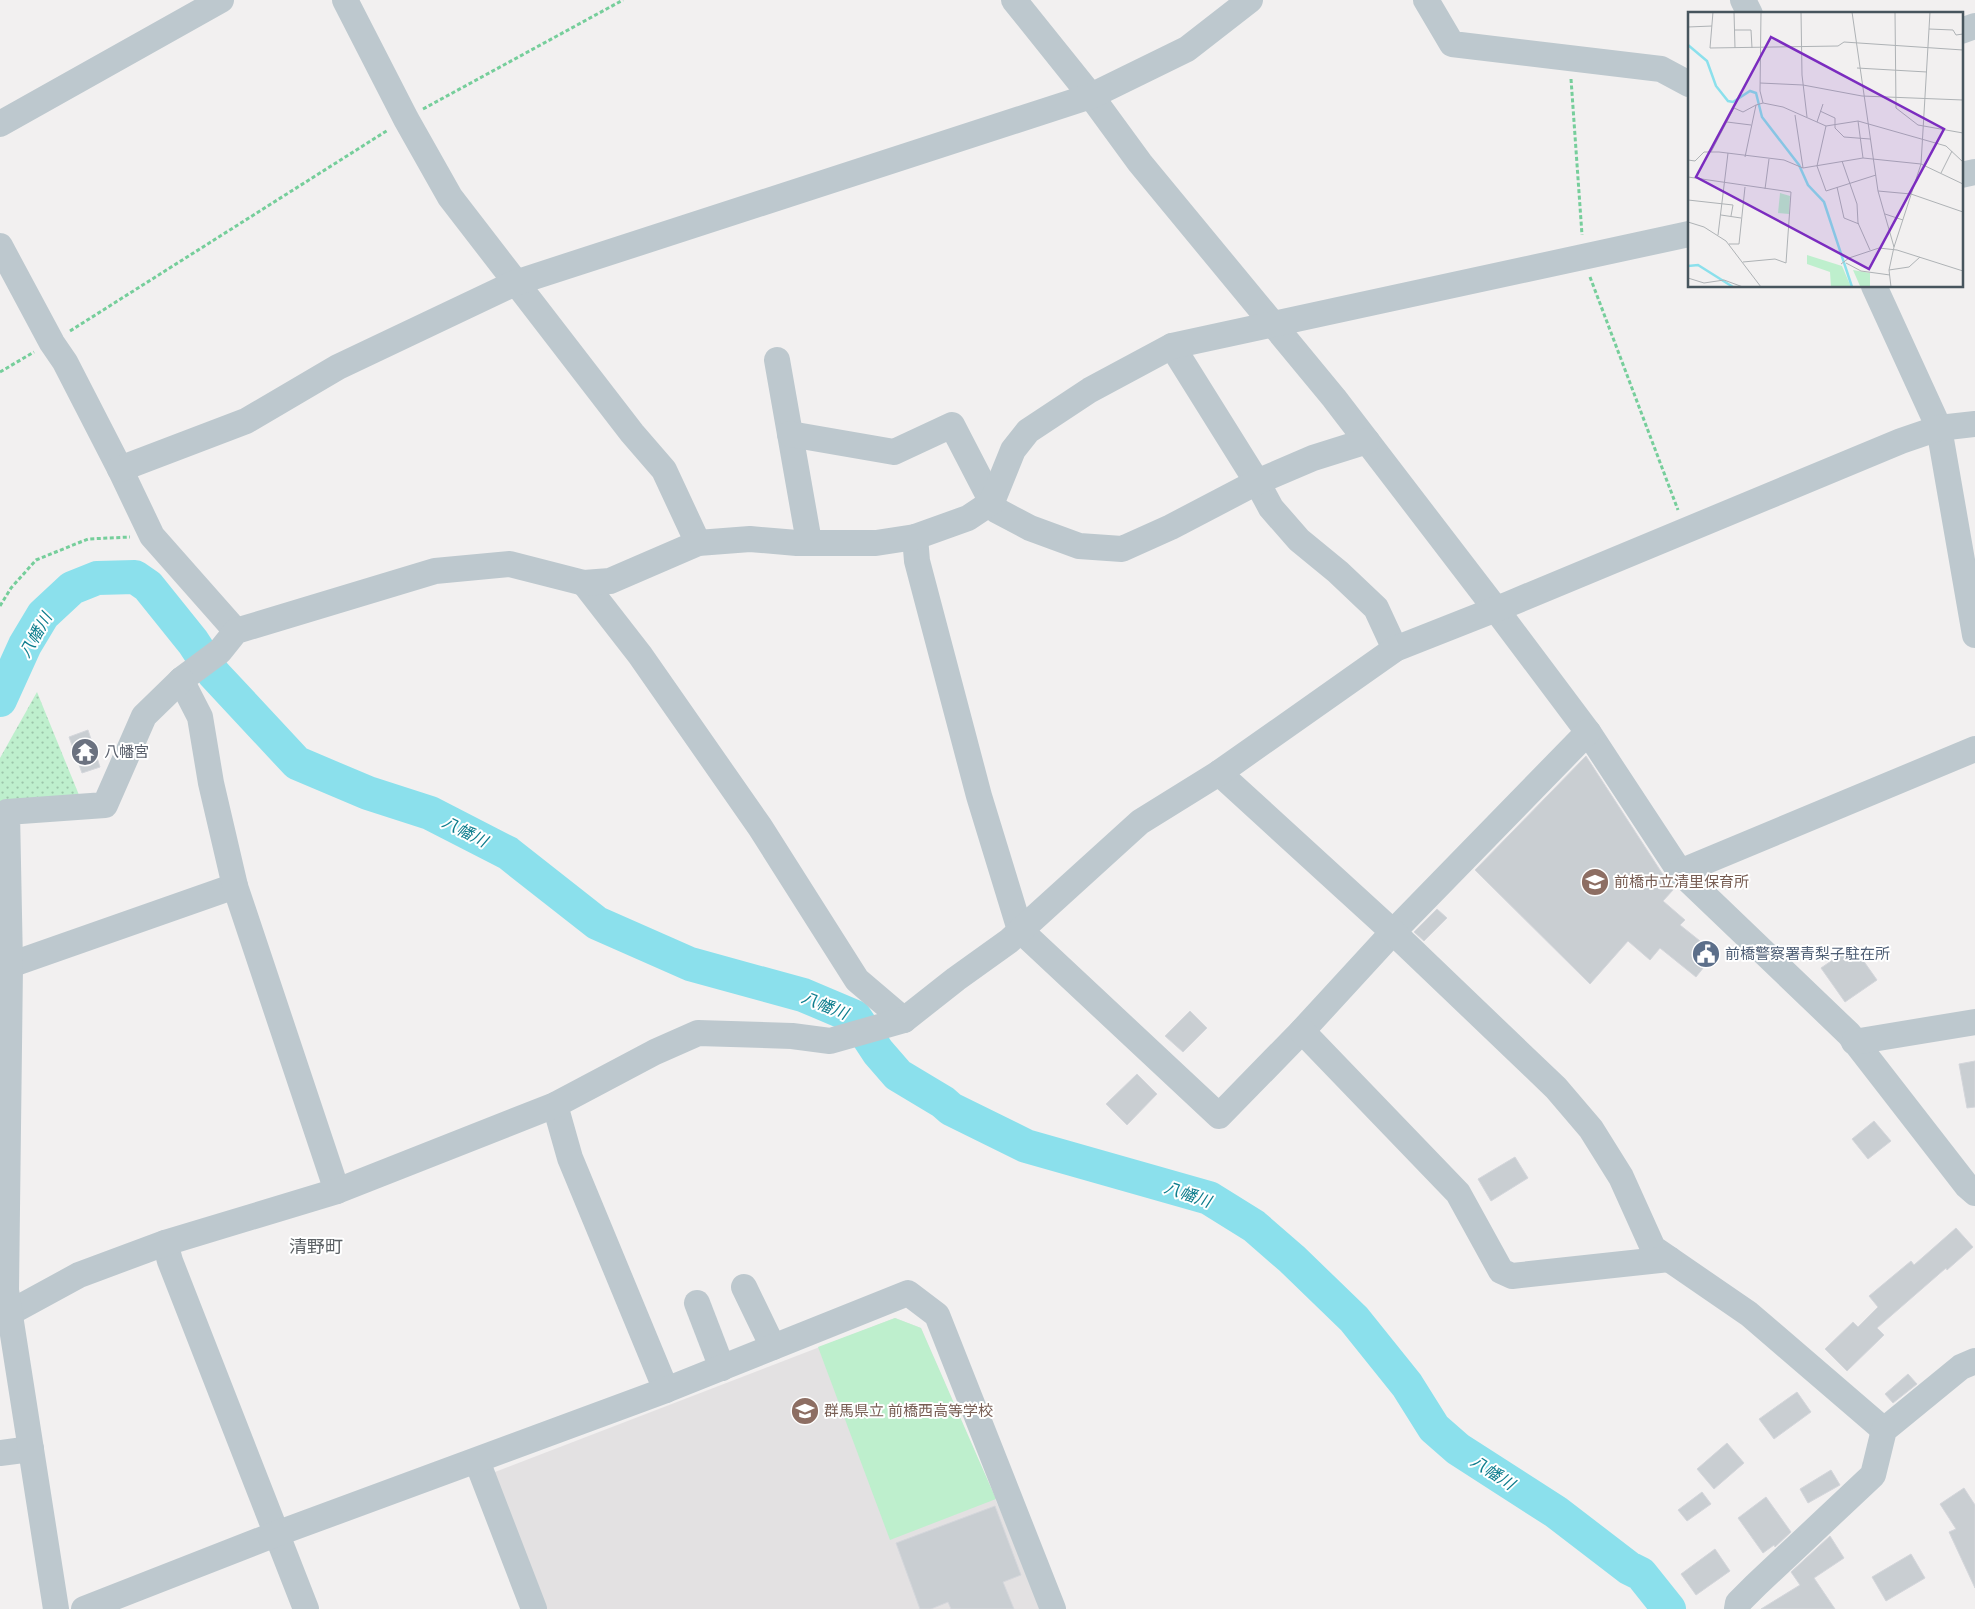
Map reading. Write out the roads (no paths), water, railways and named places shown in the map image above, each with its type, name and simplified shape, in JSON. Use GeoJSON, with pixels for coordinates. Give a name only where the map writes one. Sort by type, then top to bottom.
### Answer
{"type":"FeatureCollection","features":[{"type":"Feature","properties":{"kind":"street"},"geometry":{"type":"LineString","coordinates":[[0,124],[221,0]]}},
{"type":"Feature","properties":{"kind":"street"},"geometry":{"type":"LineString","coordinates":[[345,0],[406,119],[450,197],[632,433],[664,470],[698,543]]}},
{"type":"Feature","properties":{"kind":"street"},"geometry":{"type":"LineString","coordinates":[[1014,0],[1091,96],[1140,163],[1367,441],[1495,608],[1588,732],[1680,872],[1849,1034],[1961,1178],[1975,1193]]}},
{"type":"Feature","properties":{"kind":"street"},"geometry":{"type":"LineString","coordinates":[[120,469],[246,421],[338,367],[515,283],[1091,96],[1187,49],[1250,0]]}},
{"type":"Feature","properties":{"kind":"street"},"geometry":{"type":"LineString","coordinates":[[1426,0],[1452,44],[1662,69],[1688,83]]}},
{"type":"Feature","properties":{"kind":"street"},"geometry":{"type":"LineString","coordinates":[[1744,0],[1749,12]]}},
{"type":"Feature","properties":{"kind":"street"},"geometry":{"type":"LineString","coordinates":[[1962,31],[1975,26]]}},
{"type":"Feature","properties":{"kind":"street"},"geometry":{"type":"LineString","coordinates":[[1962,175],[1975,172]]}},
{"type":"Feature","properties":{"kind":"street"},"geometry":{"type":"LineString","coordinates":[[56,1609],[31,1449],[5,1315],[10,965],[7,812],[105,805],[144,716],[187,675],[228,641],[435,571],[510,564],[584,583],[610,581],[698,543],[750,539],[797,543],[876,543],[915,537],[968,518],[992,502],[1012,450],[1028,431],[1090,390],[1172,346],[1688,234]]}},
{"type":"Feature","properties":{"kind":"street"},"geometry":{"type":"LineString","coordinates":[[0,246],[52,343],[65,362],[152,536],[228,641]]}},
{"type":"Feature","properties":{"kind":"street"},"geometry":{"type":"LineString","coordinates":[[1875,288],[1939,428],[1975,635]]}},
{"type":"Feature","properties":{"kind":"street"},"geometry":{"type":"LineString","coordinates":[[1172,346],[1257,482],[1271,508],[1299,540],[1338,572],[1376,608],[1395,649]]}},
{"type":"Feature","properties":{"kind":"street"},"geometry":{"type":"LineString","coordinates":[[777,360],[809,542]]}},
{"type":"Feature","properties":{"kind":"street"},"geometry":{"type":"LineString","coordinates":[[5,1315],[79,1275],[165,1242],[337,1191],[555,1105],[655,1052],[698,1033],[792,1036],[830,1041],[904,1020],[1009,941],[1140,822],[1219,773],[1395,649],[1892,445],[1939,428],[1975,424]]}},
{"type":"Feature","properties":{"kind":"street"},"geometry":{"type":"LineString","coordinates":[[790,434],[894,452],[952,425],[996,510],[1038,531],[1079,546],[1122,548],[1171,528],[1257,482],[1313,458],[1367,441]]}},
{"type":"Feature","properties":{"kind":"street"},"geometry":{"type":"LineString","coordinates":[[915,537],[917,561],[979,796],[1020,930],[1219,1116],[1302,1031],[1392,932],[1588,732]]}},
{"type":"Feature","properties":{"kind":"street"},"geometry":{"type":"LineString","coordinates":[[584,583],[640,655],[754,819],[857,980],[904,1020]]}},
{"type":"Feature","properties":{"kind":"street"},"geometry":{"type":"LineString","coordinates":[[187,675],[200,717],[211,783],[235,886],[337,1191]]}},
{"type":"Feature","properties":{"kind":"street"},"geometry":{"type":"LineString","coordinates":[[1680,872],[1975,748]]}},
{"type":"Feature","properties":{"kind":"street"},"geometry":{"type":"LineString","coordinates":[[1219,773],[1392,932],[1556,1088],[1591,1129],[1621,1177],[1653,1248],[1749,1314],[1884,1430]]}},
{"type":"Feature","properties":{"kind":"street"},"geometry":{"type":"LineString","coordinates":[[10,965],[235,886]]}},
{"type":"Feature","properties":{"kind":"street"},"geometry":{"type":"LineString","coordinates":[[1854,1042],[1975,1022]]}},
{"type":"Feature","properties":{"kind":"street"},"geometry":{"type":"LineString","coordinates":[[1302,1031],[1458,1193],[1501,1271],[1512,1276],[1669,1258]]}},
{"type":"Feature","properties":{"kind":"street"},"geometry":{"type":"LineString","coordinates":[[555,1105],[570,1158],[666,1390]]}},
{"type":"Feature","properties":{"kind":"street"},"geometry":{"type":"LineString","coordinates":[[165,1242],[170,1261],[306,1609]]}},
{"type":"Feature","properties":{"kind":"street"},"geometry":{"type":"LineString","coordinates":[[744,1287],[773,1347]]}},
{"type":"Feature","properties":{"kind":"street"},"geometry":{"type":"LineString","coordinates":[[84,1609],[276,1534],[666,1390],[908,1292],[937,1314],[1053,1609]]}},
{"type":"Feature","properties":{"kind":"street"},"geometry":{"type":"LineString","coordinates":[[697,1303],[722,1368]]}},
{"type":"Feature","properties":{"kind":"street"},"geometry":{"type":"LineString","coordinates":[[1738,1609],[1738,1603],[1756,1585],[1873,1475],[1884,1430],[1961,1368],[1975,1361]]}},
{"type":"Feature","properties":{"kind":"street"},"geometry":{"type":"LineString","coordinates":[[0,1453],[31,1449]]}},
{"type":"Feature","properties":{"kind":"street"},"geometry":{"type":"LineString","coordinates":[[477,1461],[534,1609]]}},
{"type":"Feature","properties":{"kind":"waterway","name":"八幡川"},"geometry":{"type":"LineString","coordinates":[[0,700],[25,645],[43,615],[72,588],[97,578],[135,577],[148,586],[193,642],[214,674],[297,763],[368,793],[430,813],[508,853],[597,923],[690,964],[803,995],[855,1017],[878,1052],[898,1075],[943,1102],[951,1109],[1026,1146],[1209,1198],[1254,1226],[1292,1259],[1354,1319],[1407,1385],[1434,1428],[1458,1449],[1556,1512],[1629,1568],[1641,1574],[1669,1609]]}},
{"type":"Feature","properties":{"kind":"place","name":"八幡宮"},"geometry":{"type":"Point","coordinates":[85,752]}},
{"type":"Feature","properties":{"kind":"place","name":"前橋市立清里保育所"},"geometry":{"type":"Point","coordinates":[1595,882]}},
{"type":"Feature","properties":{"kind":"place","name":"前橋警察署青梨子駐在所"},"geometry":{"type":"Point","coordinates":[1706,954]}},
{"type":"Feature","properties":{"kind":"place","name":"群馬県立 前橋西高等学校"},"geometry":{"type":"Point","coordinates":[805,1411]}},
{"type":"Feature","properties":{"kind":"district","name":"清野町"},"geometry":{"type":"Point","coordinates":[316,1247]}}]}
